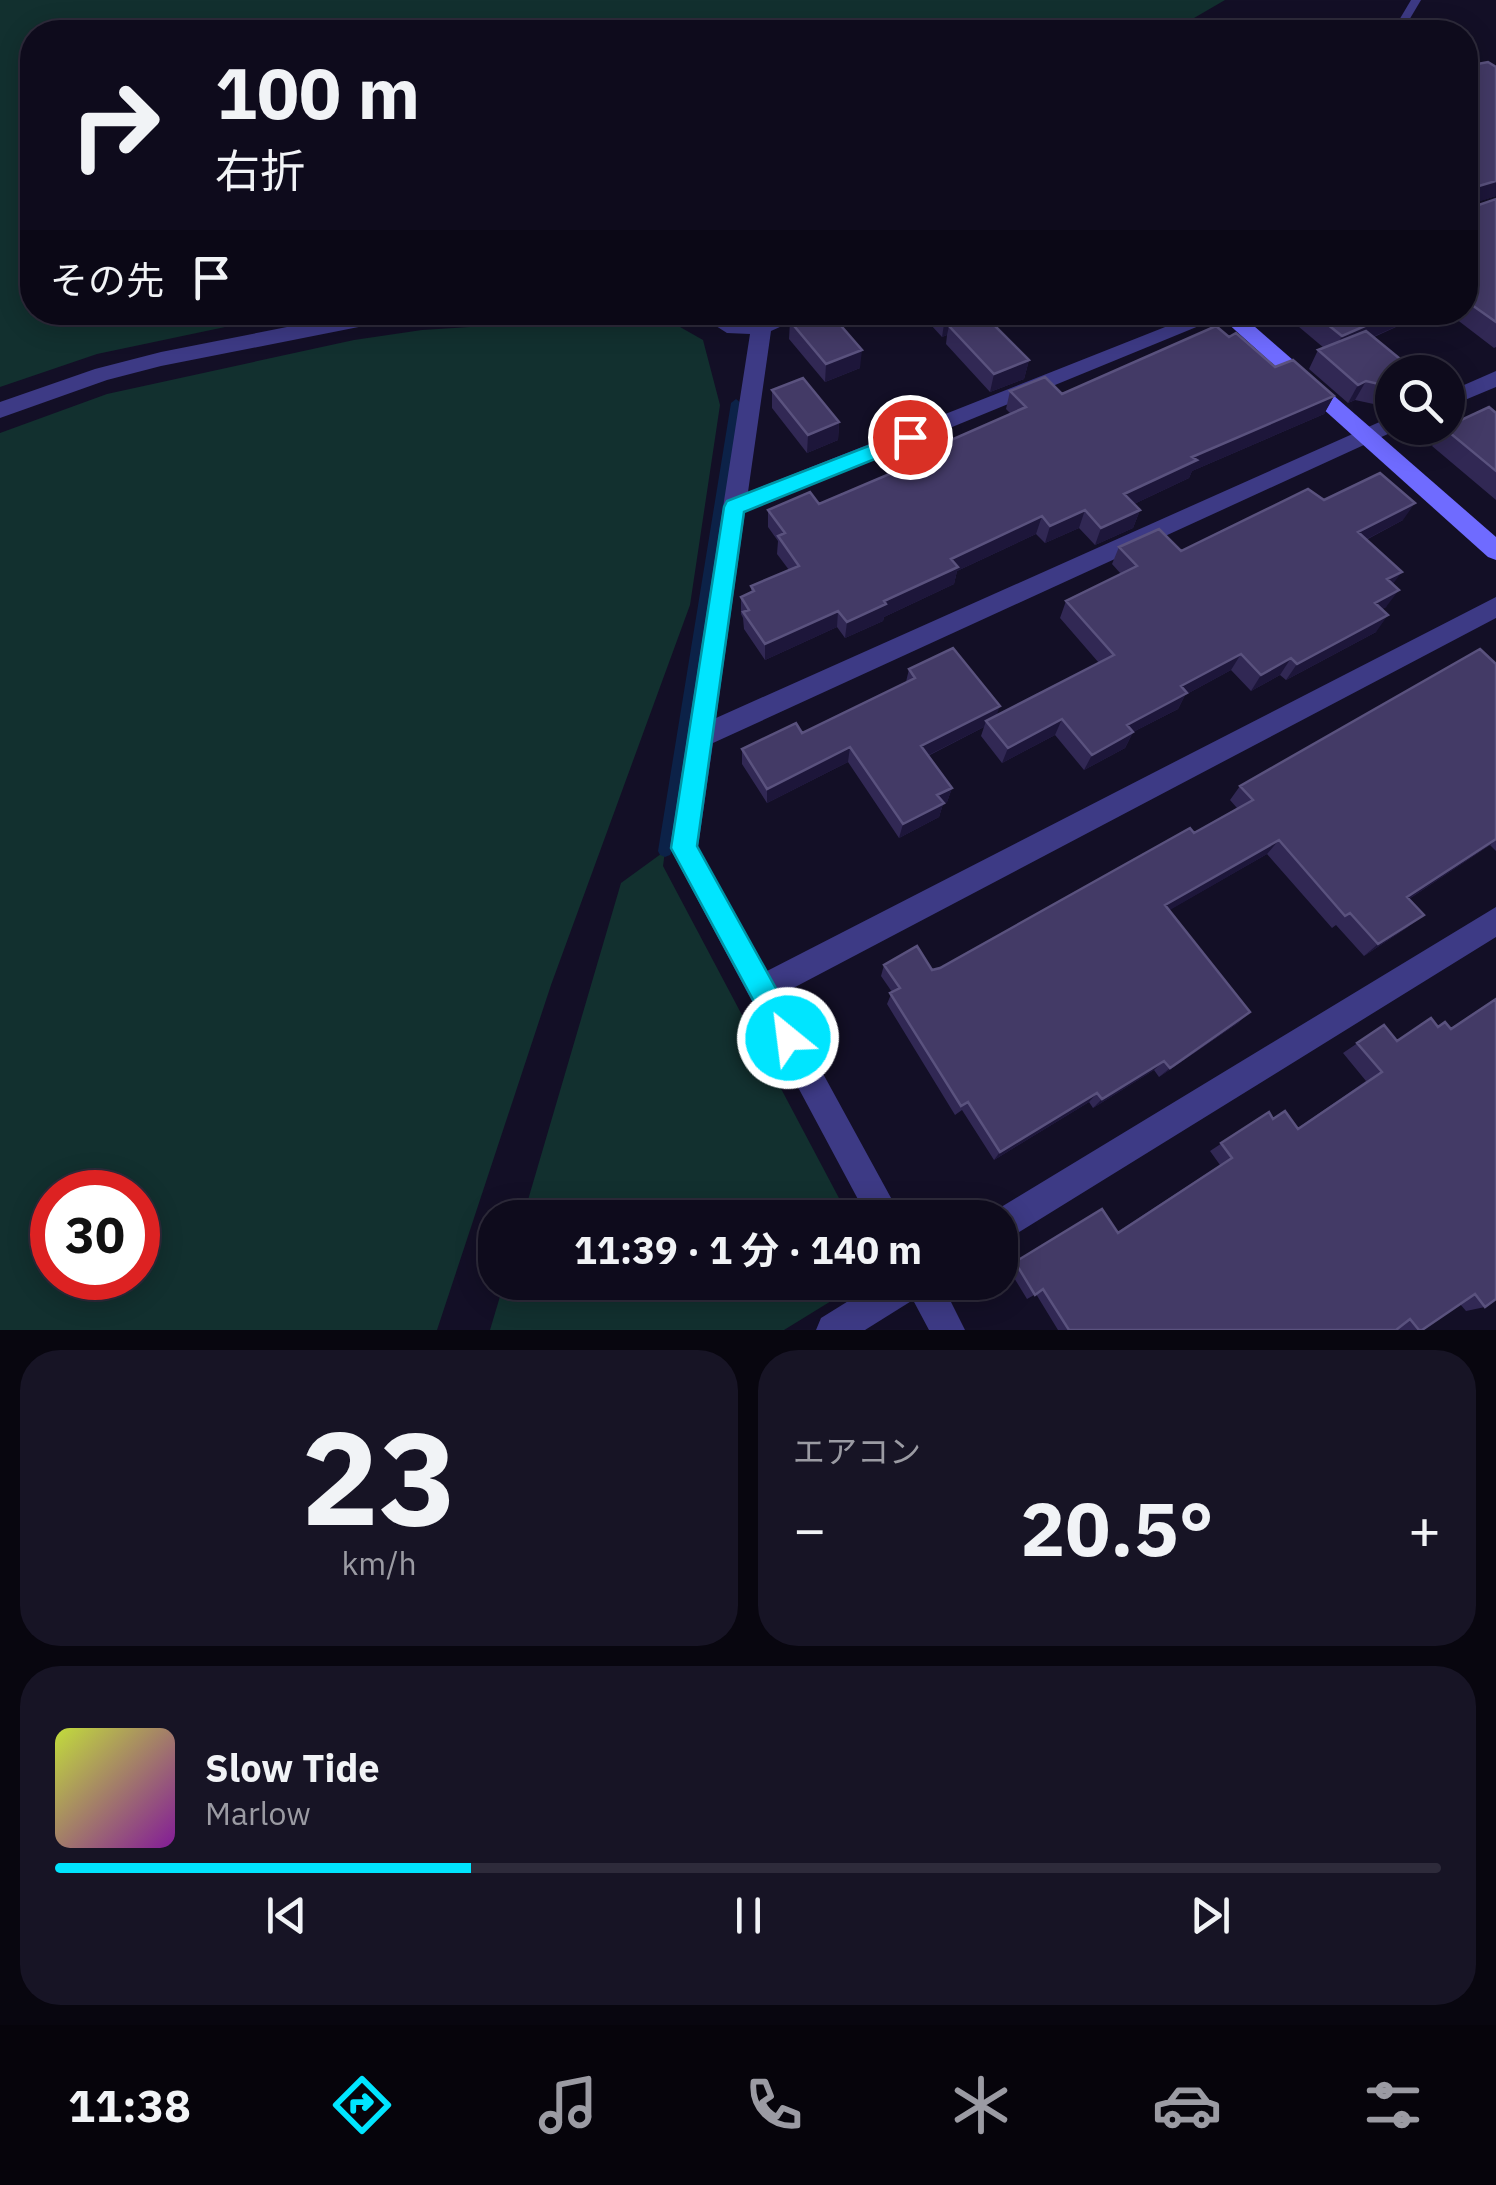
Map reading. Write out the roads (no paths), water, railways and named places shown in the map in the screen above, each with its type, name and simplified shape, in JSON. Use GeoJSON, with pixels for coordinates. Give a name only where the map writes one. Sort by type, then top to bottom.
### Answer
{"type":"FeatureCollection","features":[{"type":"Feature","properties":{"kind":"street"},"geometry":{"type":"LineString","coordinates":[[0,410],[102,374],[315,325]]}},
{"type":"Feature","properties":{"kind":"street"},"geometry":{"type":"LineString","coordinates":[[728,325],[769,325]]}},
{"type":"Feature","properties":{"kind":"street"},"geometry":{"type":"LineString","coordinates":[[734,507],[1191,325]]}},
{"type":"Feature","properties":{"kind":"street"},"geometry":{"type":"LineString","coordinates":[[1239,325],[1496,551]]}},
{"type":"Feature","properties":{"kind":"street"},"geometry":{"type":"LineString","coordinates":[[761,328],[684,848],[876,1200]]}},
{"type":"Feature","properties":{"kind":"street"},"geometry":{"type":"LineString","coordinates":[[1465,392],[1496,378]]}},
{"type":"Feature","properties":{"kind":"street"},"geometry":{"type":"LineString","coordinates":[[700,737],[1375,433]]}},
{"type":"Feature","properties":{"kind":"street"},"geometry":{"type":"LineString","coordinates":[[762,990],[1496,607]]}},
{"type":"Feature","properties":{"kind":"street"},"geometry":{"type":"LineString","coordinates":[[1018,1216],[1496,922]]}},
{"type":"Feature","properties":{"kind":"street"},"geometry":{"type":"LineString","coordinates":[[833,1330],[882,1300]]}},
{"type":"Feature","properties":{"kind":"street"},"geometry":{"type":"LineString","coordinates":[[932,1300],[948,1330]]}},
{"type":"Feature","properties":{"kind":"waterway"},"geometry":{"type":"LineString","coordinates":[[665,851],[736,403]]}}]}
